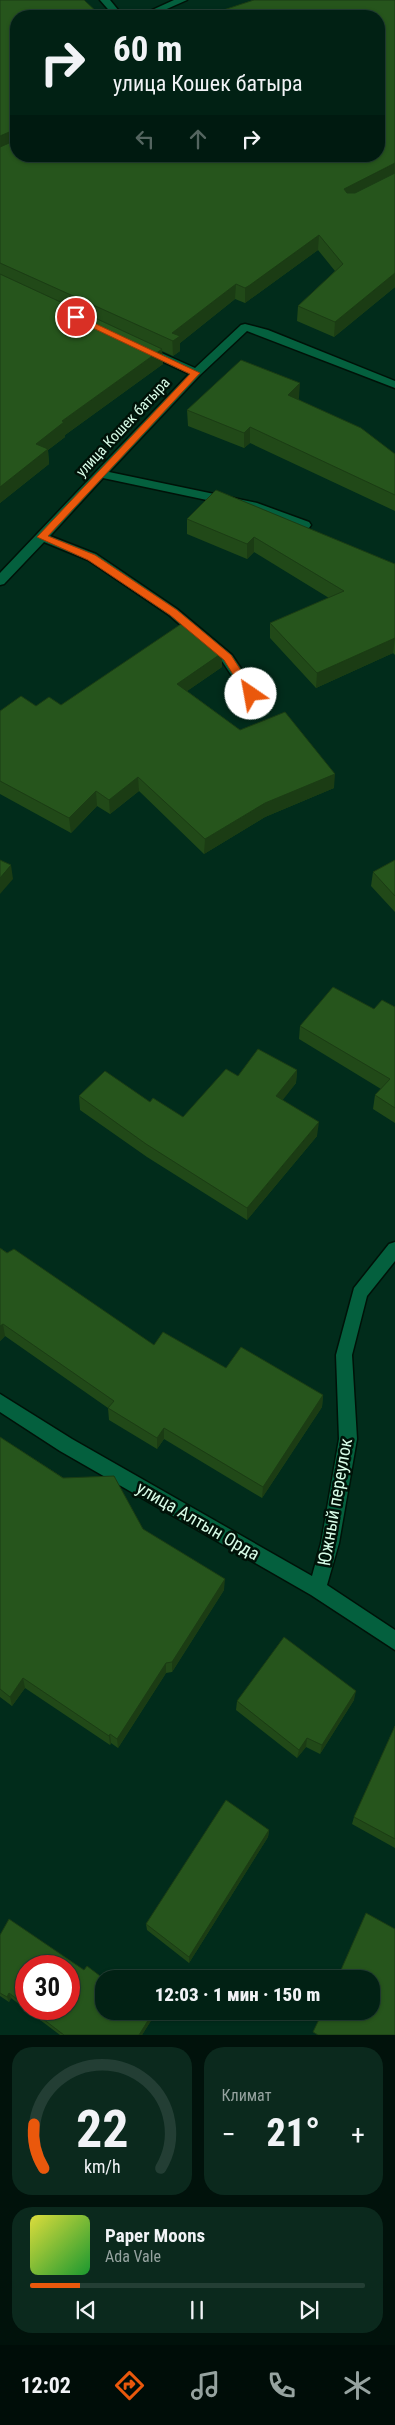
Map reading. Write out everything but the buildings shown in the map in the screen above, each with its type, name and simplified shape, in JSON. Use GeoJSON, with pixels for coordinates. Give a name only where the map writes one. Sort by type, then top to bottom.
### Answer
{"type":"FeatureCollection","features":[{"type":"Feature","properties":{"kind":"street"},"geometry":{"type":"LineString","coordinates":[[105,0],[113,10]]}},
{"type":"Feature","properties":{"kind":"street"},"geometry":{"type":"LineString","coordinates":[[158,10],[182,0]]}},
{"type":"Feature","properties":{"kind":"street","name":"улица Кошек батыра"},"geometry":{"type":"LineString","coordinates":[[0,581],[196,373],[245,327],[264,332],[395,385]]}},
{"type":"Feature","properties":{"kind":"street"},"geometry":{"type":"LineString","coordinates":[[135,345],[196,373]]}},
{"type":"Feature","properties":{"kind":"street"},"geometry":{"type":"LineString","coordinates":[[101,474],[257,507],[304,525]]}},
{"type":"Feature","properties":{"kind":"street"},"geometry":{"type":"LineString","coordinates":[[42,537],[92,558],[173,612],[227,658],[251,694]]}},
{"type":"Feature","properties":{"kind":"street","name":"Южный переулок"},"geometry":{"type":"LineString","coordinates":[[317,1590],[330,1543],[348,1440],[344,1355],[360,1293],[395,1249]]}},
{"type":"Feature","properties":{"kind":"street","name":"улица Алтын Орда"},"geometry":{"type":"LineString","coordinates":[[0,1402],[66,1445],[317,1590],[395,1641]]}},
{"type":"Feature","properties":{"kind":"route"},"geometry":{"type":"LineString","coordinates":[[76,317],[196,373],[42,537],[92,558],[173,612],[227,658],[251,694]]}}]}
